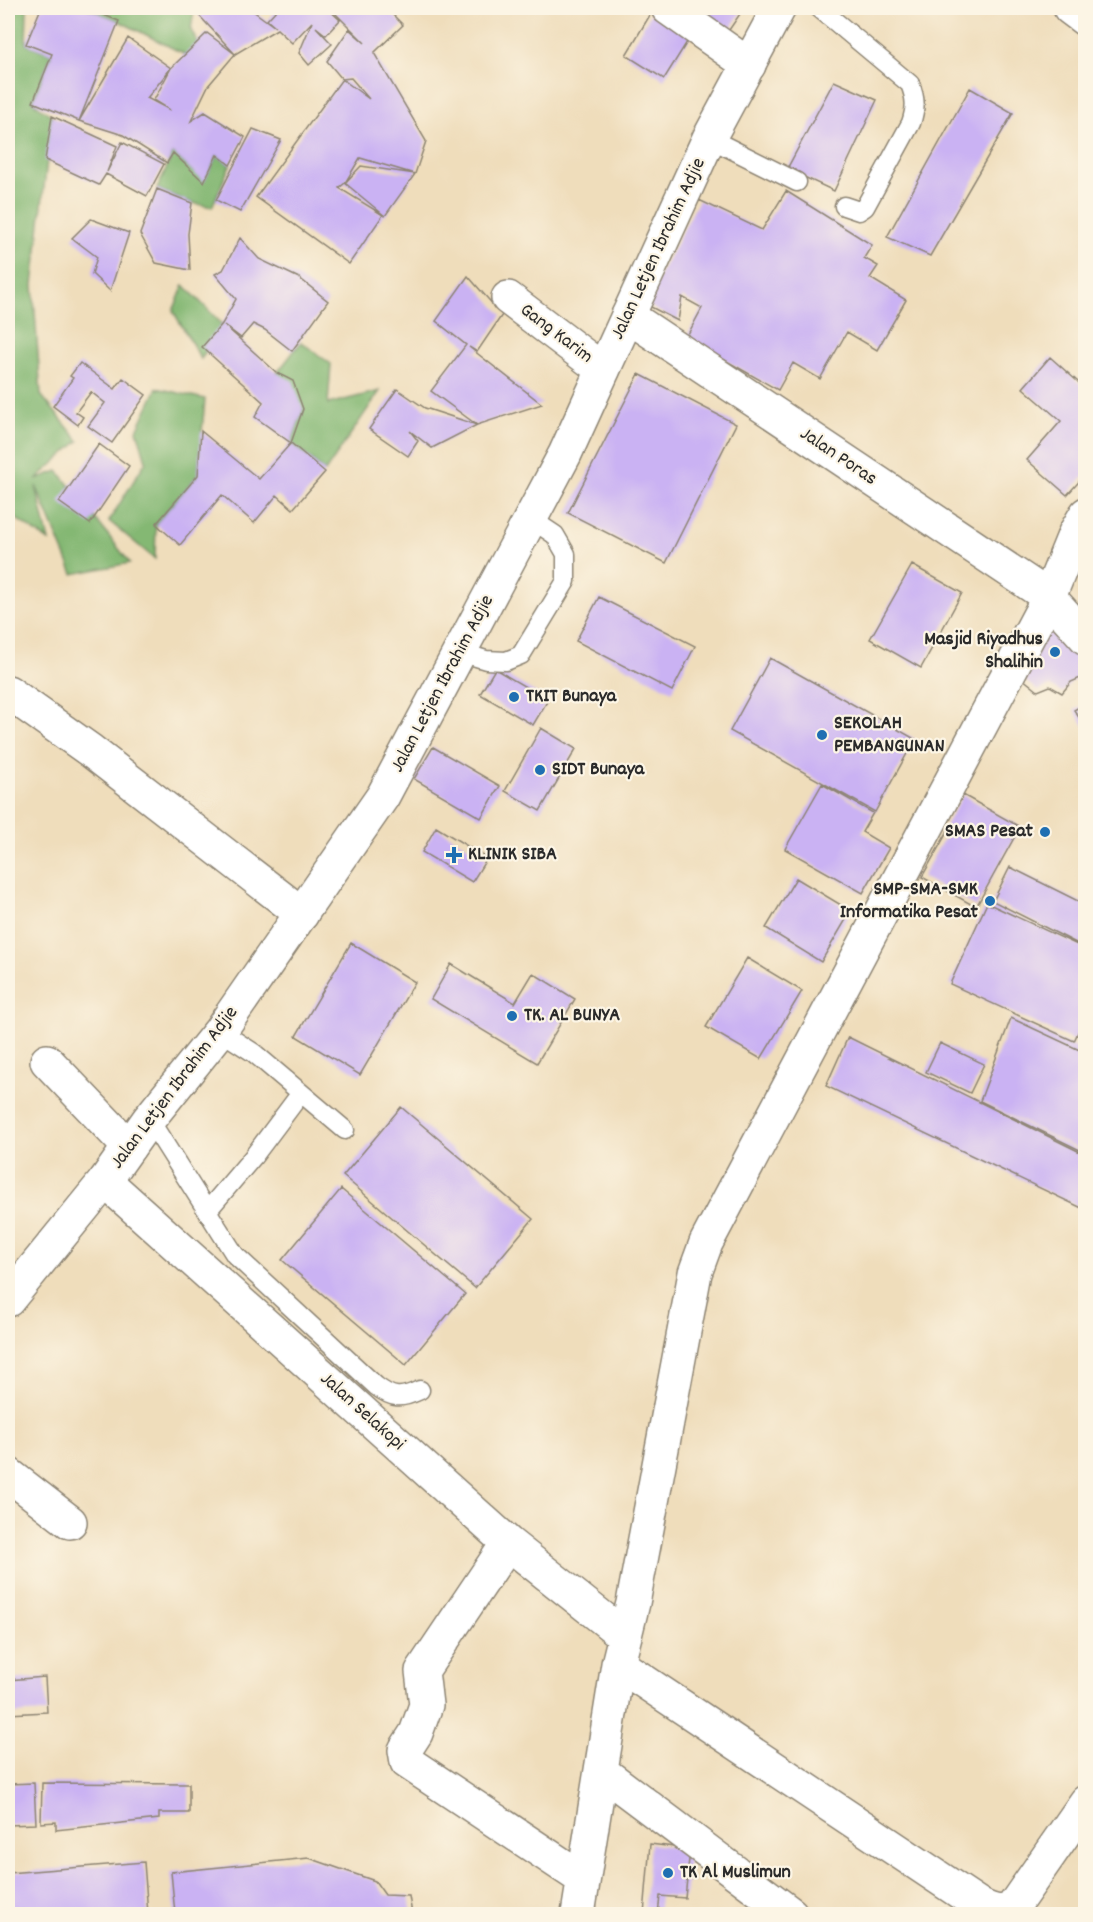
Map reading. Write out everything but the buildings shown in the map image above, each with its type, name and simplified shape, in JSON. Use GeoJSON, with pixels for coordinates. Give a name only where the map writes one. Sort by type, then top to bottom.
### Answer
{"type":"FeatureCollection","features":[{"type":"Feature","properties":{"kind":"street"},"geometry":{"type":"LineString","coordinates":[[668,8],[749,65]]}},
{"type":"Feature","properties":{"kind":"street","name":"Jalan Letjen Ibrahim Adjie"},"geometry":{"type":"LineString","coordinates":[[8,1300],[105,1181],[149,1119],[220,1031],[383,796],[565,454],[709,138],[779,8]]}},
{"type":"Feature","properties":{"kind":"street"},"geometry":{"type":"LineString","coordinates":[[1070,8],[1086,20]]}},
{"type":"Feature","properties":{"kind":"street","name":"Gang Karim"},"geometry":{"type":"LineString","coordinates":[[508,298],[603,370]]}},
{"type":"Feature","properties":{"kind":"street","name":"Jalan Poras"},"geometry":{"type":"LineString","coordinates":[[628,316],[1052,587],[1086,638]]}},
{"type":"Feature","properties":{"kind":"street"},"geometry":{"type":"LineString","coordinates":[[578,1914],[622,1650],[695,1273],[706,1243],[1052,587],[1075,533],[1086,514]]}},
{"type":"Feature","properties":{"kind":"street"},"geometry":{"type":"LineString","coordinates":[[1052,587],[1086,561]]}},
{"type":"Feature","properties":{"kind":"street"},"geometry":{"type":"LineString","coordinates":[[8,692],[91,751],[302,914]]}},
{"type":"Feature","properties":{"kind":"street"},"geometry":{"type":"LineString","coordinates":[[47,1061],[129,1148]]}},
{"type":"Feature","properties":{"kind":"street","name":"Jalan Selakopi"},"geometry":{"type":"LineString","coordinates":[[105,1181],[508,1543],[622,1650],[981,1906],[993,1911],[1008,1911],[1013,1907],[1086,1802]]}},
{"type":"Feature","properties":{"kind":"street"},"geometry":{"type":"LineString","coordinates":[[8,1474],[70,1522]]}},
{"type":"Feature","properties":{"kind":"street"},"geometry":{"type":"LineString","coordinates":[[508,1543],[422,1671],[426,1705],[416,1733],[405,1750],[405,1756],[407,1762],[583,1879]]}},
{"type":"Feature","properties":{"kind":"street"},"geometry":{"type":"LineString","coordinates":[[602,1772],[791,1914]]}},
{"type":"Feature","properties":{"kind":"lane"},"geometry":{"type":"LineString","coordinates":[[819,8],[910,84],[915,98],[916,110],[911,123],[865,207],[859,211],[844,206]]}},
{"type":"Feature","properties":{"kind":"lane"},"geometry":{"type":"LineString","coordinates":[[709,138],[797,182]]}},
{"type":"Feature","properties":{"kind":"lane"},"geometry":{"type":"LineString","coordinates":[[460,652],[486,660],[506,661],[521,655],[566,581],[566,554],[555,535],[531,519]]}},
{"type":"Feature","properties":{"kind":"lane"},"geometry":{"type":"LineString","coordinates":[[220,1031],[254,1053],[345,1130]]}},
{"type":"Feature","properties":{"kind":"lane"},"geometry":{"type":"LineString","coordinates":[[208,1210],[253,1157],[301,1093]]}},
{"type":"Feature","properties":{"kind":"lane"},"geometry":{"type":"LineString","coordinates":[[149,1119],[235,1255],[389,1396],[406,1397],[420,1390]]}},
{"type":"Feature","properties":{"kind":"green space"},"geometry":{"type":"Polygon","coordinates":[[[8,8],[27,8],[26,44],[52,54],[33,102],[52,116],[33,285],[41,395],[79,441],[36,479],[58,471],[130,563],[73,574],[36,486],[49,541],[8,513],[8,8]]]}},
{"type":"Feature","properties":{"kind":"green space"},"geometry":{"type":"Polygon","coordinates":[[[86,8],[188,8],[194,10],[191,30],[198,43],[188,56],[119,21],[86,8]]]}},
{"type":"Feature","properties":{"kind":"green space"},"geometry":{"type":"Polygon","coordinates":[[[173,153],[204,181],[217,155],[230,165],[212,207],[192,203],[157,189],[173,153]]]}},
{"type":"Feature","properties":{"kind":"green space"},"geometry":{"type":"Polygon","coordinates":[[[184,285],[222,324],[201,359],[173,311],[184,285]]]}},
{"type":"Feature","properties":{"kind":"green space"},"geometry":{"type":"Polygon","coordinates":[[[301,342],[331,364],[328,404],[380,391],[325,472],[291,443],[303,409],[277,373],[301,342]]]}},
{"type":"Feature","properties":{"kind":"green space"},"geometry":{"type":"Polygon","coordinates":[[[157,388],[205,399],[198,475],[156,524],[155,559],[109,521],[146,461],[137,430],[157,388]]]}},
{"type":"Feature","properties":{"kind":"place","name":"Masjid Riyadhus Shalihin"},"geometry":{"type":"Point","coordinates":[1055,652]}},
{"type":"Feature","properties":{"kind":"place","name":"TKIT Bunaya"},"geometry":{"type":"Point","coordinates":[514,697]}},
{"type":"Feature","properties":{"kind":"place","name":"SEKOLAH PEMBANGUNAN"},"geometry":{"type":"Point","coordinates":[822,735]}},
{"type":"Feature","properties":{"kind":"place","name":"SIDT Bunaya"},"geometry":{"type":"Point","coordinates":[540,770]}},
{"type":"Feature","properties":{"kind":"place","name":"SMAS Pesat"},"geometry":{"type":"Point","coordinates":[1045,832]}},
{"type":"Feature","properties":{"kind":"place","name":"KLINIK SIBA"},"geometry":{"type":"Point","coordinates":[454,855]}},
{"type":"Feature","properties":{"kind":"place","name":"SMP-SMA-SMK Informatika Pesat"},"geometry":{"type":"Point","coordinates":[990,901]}},
{"type":"Feature","properties":{"kind":"place","name":"TK. AL BUNYA"},"geometry":{"type":"Point","coordinates":[512,1016]}},
{"type":"Feature","properties":{"kind":"place","name":"TK Al Muslimun"},"geometry":{"type":"Point","coordinates":[668,1873]}}]}
